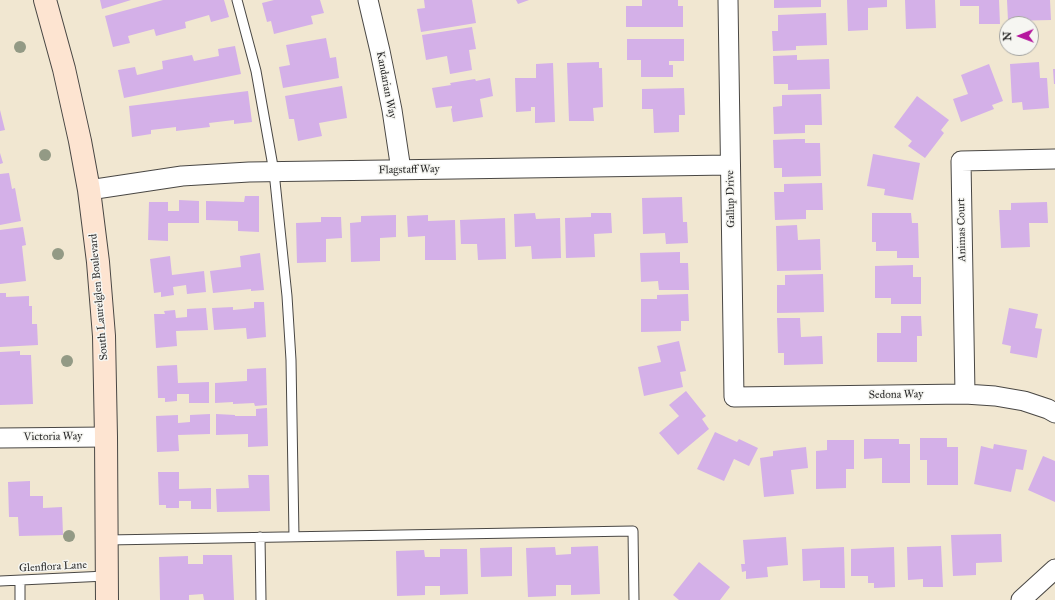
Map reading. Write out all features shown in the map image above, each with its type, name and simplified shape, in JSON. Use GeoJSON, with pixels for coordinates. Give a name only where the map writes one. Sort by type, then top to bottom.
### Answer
{"type":"FeatureCollection","features":[{"type":"Feature","properties":{"kind":"street","name":"South Laurelglen Boulevard"},"geometry":{"type":"LineString","coordinates":[[45,0],[64,69],[80,141],[98,262],[104,336],[108,600]]}},
{"type":"Feature","properties":{"kind":"street","name":"Kandarian Way"},"geometry":{"type":"LineString","coordinates":[[368,0],[392,110],[401,170]]}},
{"type":"Feature","properties":{"kind":"street","name":"Gallup Drive"},"geometry":{"type":"LineString","coordinates":[[728,0],[734,397]]}},
{"type":"Feature","properties":{"kind":"street","name":"Animas Court"},"geometry":{"type":"LineString","coordinates":[[965,394],[961,161],[1055,159]]}},
{"type":"Feature","properties":{"kind":"street","name":"Flagstaff Way"},"geometry":{"type":"LineString","coordinates":[[88,190],[182,176],[249,172],[730,164]]}},
{"type":"Feature","properties":{"kind":"street","name":"Sedona Way"},"geometry":{"type":"LineString","coordinates":[[734,397],[965,394],[995,396],[1024,401],[1055,413]]}},
{"type":"Feature","properties":{"kind":"street","name":"Victoria Way"},"geometry":{"type":"LineString","coordinates":[[0,438],[106,437]]}},
{"type":"Feature","properties":{"kind":"street"},"geometry":{"type":"LineString","coordinates":[[1021,600],[1055,569]]}},
{"type":"Feature","properties":{"kind":"lane"},"geometry":{"type":"LineString","coordinates":[[236,0],[256,71],[274,172],[287,296],[291,353],[294,537]]}},
{"type":"Feature","properties":{"kind":"lane"},"geometry":{"type":"LineString","coordinates":[[107,540],[633,531],[634,600]]}},
{"type":"Feature","properties":{"kind":"lane"},"geometry":{"type":"LineString","coordinates":[[260,537],[261,600]]}},
{"type":"Feature","properties":{"kind":"lane","name":"Glenflora Lane"},"geometry":{"type":"LineString","coordinates":[[0,581],[107,576]]}},
{"type":"Feature","properties":{"kind":"lane"},"geometry":{"type":"LineString","coordinates":[[20,581],[20,600]]}},
{"type":"Feature","properties":{"kind":"building"},"geometry":{"type":"Polygon","coordinates":[[[100,0],[131,0],[102,9],[100,0]]]}},
{"type":"Feature","properties":{"kind":"building"},"geometry":{"type":"Polygon","coordinates":[[[163,0],[224,0],[229,17],[211,22],[209,15],[185,22],[186,28],[156,36],[154,29],[128,36],[130,43],[113,47],[105,16],[163,0]]]}},
{"type":"Feature","properties":{"kind":"building"},"geometry":{"type":"Polygon","coordinates":[[[274,0],[320,0],[324,13],[311,16],[313,24],[274,34],[271,21],[267,22],[262,3],[274,0]]]}},
{"type":"Feature","properties":{"kind":"building"},"geometry":{"type":"Polygon","coordinates":[[[424,0],[472,0],[476,23],[421,32],[417,9],[425,8],[424,0]]]}},
{"type":"Feature","properties":{"kind":"building"},"geometry":{"type":"Polygon","coordinates":[[[516,0],[529,0],[518,4],[516,0]]]}},
{"type":"Feature","properties":{"kind":"building"},"geometry":{"type":"Polygon","coordinates":[[[642,0],[678,0],[678,6],[683,6],[683,27],[626,27],[626,6],[642,6],[642,0]]]}},
{"type":"Feature","properties":{"kind":"building"},"geometry":{"type":"Polygon","coordinates":[[[774,0],[821,0],[821,7],[774,8],[774,0]]]}},
{"type":"Feature","properties":{"kind":"building"},"geometry":{"type":"Polygon","coordinates":[[[847,0],[887,0],[887,7],[868,8],[868,30],[848,31],[847,0]]]}},
{"type":"Feature","properties":{"kind":"building"},"geometry":{"type":"Polygon","coordinates":[[[905,0],[935,0],[936,28],[906,29],[905,0]]]}},
{"type":"Feature","properties":{"kind":"building"},"geometry":{"type":"Polygon","coordinates":[[[960,0],[999,0],[999,24],[979,24],[979,6],[960,6],[960,0]]]}},
{"type":"Feature","properties":{"kind":"building"},"geometry":{"type":"Polygon","coordinates":[[[1007,0],[1050,0],[1051,20],[1039,20],[1039,16],[1008,16],[1007,0]]]}},
{"type":"Feature","properties":{"kind":"building"},"geometry":{"type":"Polygon","coordinates":[[[826,13],[827,45],[796,46],[796,50],[773,51],[772,31],[778,31],[778,15],[826,13]]]}},
{"type":"Feature","properties":{"kind":"building"},"geometry":{"type":"Polygon","coordinates":[[[472,27],[476,49],[469,50],[472,70],[450,74],[447,56],[426,60],[422,35],[472,27]]]}},
{"type":"Feature","properties":{"kind":"building"},"geometry":{"type":"Polygon","coordinates":[[[326,38],[330,58],[336,57],[339,78],[283,88],[279,67],[290,65],[286,45],[326,38]]]}},
{"type":"Feature","properties":{"kind":"building"},"geometry":{"type":"Polygon","coordinates":[[[627,39],[684,39],[684,61],[669,61],[669,65],[673,65],[673,77],[641,77],[641,60],[627,60],[627,39]]]}},
{"type":"Feature","properties":{"kind":"building"},"geometry":{"type":"Polygon","coordinates":[[[235,46],[241,74],[124,98],[118,70],[135,67],[137,75],[163,69],[162,61],[192,55],[194,61],[219,56],[218,49],[235,46]]]}},
{"type":"Feature","properties":{"kind":"building"},"geometry":{"type":"Polygon","coordinates":[[[797,55],[797,60],[829,59],[830,89],[788,90],[788,84],[774,84],[773,56],[797,55]]]}},
{"type":"Feature","properties":{"kind":"building"},"geometry":{"type":"Polygon","coordinates":[[[599,62],[599,68],[602,68],[603,107],[593,108],[594,121],[569,121],[567,63],[599,62]]]}},
{"type":"Feature","properties":{"kind":"building"},"geometry":{"type":"Polygon","coordinates":[[[1039,62],[1040,78],[1047,78],[1049,108],[1023,110],[1022,102],[1012,103],[1010,64],[1039,62]]]}},
{"type":"Feature","properties":{"kind":"building"},"geometry":{"type":"Polygon","coordinates":[[[553,63],[555,122],[535,123],[535,107],[531,107],[531,111],[516,112],[515,78],[536,78],[536,64],[553,63]]]}},
{"type":"Feature","properties":{"kind":"building"},"geometry":{"type":"Polygon","coordinates":[[[989,64],[1003,101],[992,105],[994,109],[961,122],[953,99],[968,94],[961,75],[989,64]]]}},
{"type":"Feature","properties":{"kind":"building"},"geometry":{"type":"Polygon","coordinates":[[[1053,69],[1055,69],[1055,84],[1054,84],[1053,69]]]}},
{"type":"Feature","properties":{"kind":"building"},"geometry":{"type":"Polygon","coordinates":[[[490,78],[493,96],[480,99],[483,117],[453,122],[452,106],[436,108],[432,88],[451,85],[450,83],[475,79],[476,81],[490,78]]]}},
{"type":"Feature","properties":{"kind":"building"},"geometry":{"type":"Polygon","coordinates":[[[342,86],[347,118],[319,123],[322,136],[298,141],[294,119],[289,119],[285,96],[342,86]]]}},
{"type":"Feature","properties":{"kind":"building"},"geometry":{"type":"Polygon","coordinates":[[[684,88],[685,115],[679,115],[679,132],[654,133],[653,109],[642,109],[642,89],[684,88]]]}},
{"type":"Feature","properties":{"kind":"building"},"geometry":{"type":"Polygon","coordinates":[[[248,91],[252,122],[234,124],[234,120],[209,123],[210,127],[176,131],[176,127],[151,130],[151,134],[132,137],[129,106],[248,91]]]}},
{"type":"Feature","properties":{"kind":"building"},"geometry":{"type":"Polygon","coordinates":[[[821,94],[822,125],[805,125],[805,133],[774,134],[773,107],[782,106],[782,95],[821,94]]]}},
{"type":"Feature","properties":{"kind":"building"},"geometry":{"type":"Polygon","coordinates":[[[917,96],[949,120],[941,130],[944,133],[925,158],[908,146],[912,141],[894,127],[917,96]]]}},
{"type":"Feature","properties":{"kind":"building"},"geometry":{"type":"Polygon","coordinates":[[[0,110],[5,130],[0,131],[0,110]]]}},
{"type":"Feature","properties":{"kind":"building"},"geometry":{"type":"Polygon","coordinates":[[[805,139],[805,143],[820,143],[821,176],[782,177],[782,168],[774,168],[773,140],[805,139]]]}},
{"type":"Feature","properties":{"kind":"building"},"geometry":{"type":"Polygon","coordinates":[[[0,153],[3,163],[0,164],[0,153]]]}},
{"type":"Feature","properties":{"kind":"building"},"geometry":{"type":"Polygon","coordinates":[[[873,154],[920,163],[913,200],[884,195],[885,189],[867,186],[873,154]]]}},
{"type":"Feature","properties":{"kind":"building"},"geometry":{"type":"Polygon","coordinates":[[[9,173],[12,189],[15,188],[21,221],[0,225],[0,174],[9,173]]]}},
{"type":"Feature","properties":{"kind":"building"},"geometry":{"type":"Polygon","coordinates":[[[822,183],[823,210],[806,210],[806,219],[775,220],[774,192],[784,192],[784,184],[822,183]]]}},
{"type":"Feature","properties":{"kind":"building"},"geometry":{"type":"Polygon","coordinates":[[[245,196],[259,196],[259,232],[238,231],[238,221],[206,220],[206,201],[244,202],[245,196]]]}},
{"type":"Feature","properties":{"kind":"building"},"geometry":{"type":"Polygon","coordinates":[[[682,197],[683,222],[687,222],[688,243],[666,244],[665,233],[643,234],[642,198],[682,197]]]}},
{"type":"Feature","properties":{"kind":"building"},"geometry":{"type":"Polygon","coordinates":[[[179,200],[199,201],[199,223],[168,223],[168,241],[148,240],[149,202],[168,202],[168,211],[179,211],[179,200]]]}},
{"type":"Feature","properties":{"kind":"building"},"geometry":{"type":"Polygon","coordinates":[[[1047,202],[1048,223],[1029,223],[1030,247],[1001,248],[999,210],[1011,210],[1011,203],[1047,202]]]}},
{"type":"Feature","properties":{"kind":"building"},"geometry":{"type":"Polygon","coordinates":[[[535,213],[536,219],[560,218],[561,258],[532,259],[531,246],[515,247],[514,214],[535,213]]]}},
{"type":"Feature","properties":{"kind":"building"},"geometry":{"type":"Polygon","coordinates":[[[591,213],[611,213],[612,233],[594,234],[595,257],[566,258],[565,218],[591,217],[591,213]]]}},
{"type":"Feature","properties":{"kind":"building"},"geometry":{"type":"Polygon","coordinates":[[[872,213],[911,213],[912,223],[918,223],[919,258],[897,258],[897,251],[876,251],[876,242],[872,242],[872,213]]]}},
{"type":"Feature","properties":{"kind":"building"},"geometry":{"type":"Polygon","coordinates":[[[396,215],[396,237],[380,238],[380,261],[351,262],[350,223],[361,222],[361,216],[396,215]]]}},
{"type":"Feature","properties":{"kind":"building"},"geometry":{"type":"Polygon","coordinates":[[[428,215],[428,221],[455,220],[456,260],[425,260],[425,236],[408,237],[407,216],[428,215]]]}},
{"type":"Feature","properties":{"kind":"building"},"geometry":{"type":"Polygon","coordinates":[[[321,217],[341,217],[342,238],[326,239],[326,262],[297,263],[296,223],[321,222],[321,217]]]}},
{"type":"Feature","properties":{"kind":"building"},"geometry":{"type":"Polygon","coordinates":[[[505,218],[506,259],[478,260],[477,244],[461,244],[460,220],[505,218]]]}},
{"type":"Feature","properties":{"kind":"building"},"geometry":{"type":"Polygon","coordinates":[[[797,225],[798,240],[820,239],[821,270],[777,271],[776,226],[797,225]]]}},
{"type":"Feature","properties":{"kind":"building"},"geometry":{"type":"Polygon","coordinates":[[[23,227],[26,245],[22,246],[26,281],[0,284],[0,230],[23,227]]]}},
{"type":"Feature","properties":{"kind":"building"},"geometry":{"type":"Polygon","coordinates":[[[680,252],[680,263],[688,263],[689,290],[659,290],[658,281],[641,282],[640,253],[680,252]]]}},
{"type":"Feature","properties":{"kind":"building"},"geometry":{"type":"Polygon","coordinates":[[[260,253],[264,290],[251,291],[251,289],[213,293],[210,271],[241,267],[240,256],[260,253]]]}},
{"type":"Feature","properties":{"kind":"building"},"geometry":{"type":"Polygon","coordinates":[[[170,256],[172,275],[204,271],[206,292],[187,294],[186,285],[173,287],[174,295],[161,297],[161,292],[154,293],[150,259],[170,256]]]}},
{"type":"Feature","properties":{"kind":"building"},"geometry":{"type":"Polygon","coordinates":[[[913,265],[913,277],[921,277],[921,304],[891,304],[891,298],[875,298],[875,266],[913,265]]]}},
{"type":"Feature","properties":{"kind":"building"},"geometry":{"type":"Polygon","coordinates":[[[823,274],[824,312],[777,313],[777,285],[785,285],[785,275],[823,274]]]}},
{"type":"Feature","properties":{"kind":"building"},"geometry":{"type":"Polygon","coordinates":[[[0,293],[6,293],[6,297],[29,296],[29,306],[32,306],[32,324],[37,324],[38,345],[0,347],[0,293]]]}},
{"type":"Feature","properties":{"kind":"building"},"geometry":{"type":"Polygon","coordinates":[[[688,294],[689,321],[681,321],[681,331],[641,332],[641,299],[657,299],[657,295],[688,294]]]}},
{"type":"Feature","properties":{"kind":"building"},"geometry":{"type":"Polygon","coordinates":[[[254,302],[264,302],[266,337],[247,339],[246,328],[214,330],[212,308],[233,307],[233,310],[254,308],[254,302]]]}},
{"type":"Feature","properties":{"kind":"building"},"geometry":{"type":"Polygon","coordinates":[[[206,308],[208,330],[176,331],[177,346],[156,348],[154,314],[165,314],[164,311],[175,310],[176,318],[187,317],[187,309],[206,308]]]}},
{"type":"Feature","properties":{"kind":"building"},"geometry":{"type":"Polygon","coordinates":[[[1009,308],[1038,314],[1035,328],[1042,329],[1037,358],[1010,353],[1011,346],[1002,344],[1009,308]]]}},
{"type":"Feature","properties":{"kind":"building"},"geometry":{"type":"Polygon","coordinates":[[[901,316],[921,316],[922,336],[917,336],[917,362],[877,362],[877,333],[901,333],[901,316]]]}},
{"type":"Feature","properties":{"kind":"building"},"geometry":{"type":"Polygon","coordinates":[[[777,318],[800,318],[801,337],[822,336],[823,364],[784,365],[784,353],[778,353],[777,318]]]}},
{"type":"Feature","properties":{"kind":"building"},"geometry":{"type":"Polygon","coordinates":[[[679,341],[686,371],[680,372],[683,387],[644,396],[638,367],[661,362],[657,346],[679,341]]]}},
{"type":"Feature","properties":{"kind":"building"},"geometry":{"type":"Polygon","coordinates":[[[20,351],[20,355],[31,355],[33,404],[0,405],[0,352],[20,351]]]}},
{"type":"Feature","properties":{"kind":"building"},"geometry":{"type":"Polygon","coordinates":[[[177,365],[178,383],[209,382],[209,403],[189,403],[189,394],[177,394],[177,401],[165,402],[165,398],[158,398],[157,366],[177,365]]]}},
{"type":"Feature","properties":{"kind":"building"},"geometry":{"type":"Polygon","coordinates":[[[266,368],[267,405],[255,406],[254,403],[233,404],[233,402],[215,403],[215,383],[247,381],[247,369],[266,368]]]}},
{"type":"Feature","properties":{"kind":"building"},"geometry":{"type":"Polygon","coordinates":[[[686,391],[706,416],[702,419],[709,429],[678,455],[659,433],[679,416],[669,405],[686,391]]]}},
{"type":"Feature","properties":{"kind":"building"},"geometry":{"type":"Polygon","coordinates":[[[267,408],[268,446],[248,447],[248,434],[216,435],[216,414],[256,416],[256,409],[267,408]]]}},
{"type":"Feature","properties":{"kind":"building"},"geometry":{"type":"Polygon","coordinates":[[[210,414],[210,434],[178,435],[179,451],[157,452],[156,416],[178,415],[178,423],[190,422],[190,415],[210,414]]]}},
{"type":"Feature","properties":{"kind":"building"},"geometry":{"type":"Polygon","coordinates":[[[715,432],[737,442],[739,439],[758,448],[749,466],[734,459],[724,481],[697,469],[715,432]]]}},
{"type":"Feature","properties":{"kind":"building"},"geometry":{"type":"Polygon","coordinates":[[[920,438],[947,438],[947,447],[958,447],[958,485],[927,485],[927,460],[920,460],[920,438]]]}},
{"type":"Feature","properties":{"kind":"building"},"geometry":{"type":"Polygon","coordinates":[[[864,439],[899,439],[899,444],[910,444],[910,483],[882,483],[882,458],[864,459],[864,439]]]}},
{"type":"Feature","properties":{"kind":"building"},"geometry":{"type":"Polygon","coordinates":[[[827,440],[854,440],[854,469],[846,469],[846,488],[816,489],[816,451],[827,450],[827,440]]]}},
{"type":"Feature","properties":{"kind":"building"},"geometry":{"type":"Polygon","coordinates":[[[994,444],[1027,450],[1023,470],[1016,469],[1011,492],[974,484],[981,446],[993,449],[994,444]]]}},
{"type":"Feature","properties":{"kind":"building"},"geometry":{"type":"Polygon","coordinates":[[[806,447],[808,468],[791,470],[794,494],[764,497],[760,458],[773,456],[773,451],[806,447]]]}},
{"type":"Feature","properties":{"kind":"building"},"geometry":{"type":"Polygon","coordinates":[[[1043,456],[1055,461],[1055,502],[1028,490],[1043,456]]]}},
{"type":"Feature","properties":{"kind":"building"},"geometry":{"type":"Polygon","coordinates":[[[158,472],[179,472],[179,489],[211,488],[211,509],[191,509],[191,501],[179,501],[179,508],[166,508],[166,505],[159,505],[158,472]]]}},
{"type":"Feature","properties":{"kind":"building"},"geometry":{"type":"Polygon","coordinates":[[[248,475],[269,475],[270,511],[217,512],[216,489],[249,488],[248,475]]]}},
{"type":"Feature","properties":{"kind":"building"},"geometry":{"type":"Polygon","coordinates":[[[30,481],[30,496],[43,496],[43,508],[62,507],[63,535],[19,536],[18,517],[9,517],[8,482],[30,481]]]}},
{"type":"Feature","properties":{"kind":"building"},"geometry":{"type":"Polygon","coordinates":[[[1001,534],[1002,562],[976,563],[976,575],[953,576],[951,535],[1001,534]]]}},
{"type":"Feature","properties":{"kind":"building"},"geometry":{"type":"Polygon","coordinates":[[[786,537],[788,565],[767,567],[768,577],[746,579],[746,571],[742,572],[741,564],[745,564],[743,540],[786,537]]]}},
{"type":"Feature","properties":{"kind":"building"},"geometry":{"type":"Polygon","coordinates":[[[598,546],[600,594],[571,595],[571,585],[556,585],[556,596],[528,597],[526,548],[555,547],[556,555],[571,554],[571,547],[598,546]]]}},
{"type":"Feature","properties":{"kind":"building"},"geometry":{"type":"Polygon","coordinates":[[[941,546],[943,587],[923,587],[923,579],[908,580],[907,547],[941,546]]]}},
{"type":"Feature","properties":{"kind":"building"},"geometry":{"type":"Polygon","coordinates":[[[512,547],[512,576],[481,577],[480,548],[512,547]]]}},
{"type":"Feature","properties":{"kind":"building"},"geometry":{"type":"Polygon","coordinates":[[[844,547],[845,588],[820,588],[820,580],[803,581],[802,549],[844,547]]]}},
{"type":"Feature","properties":{"kind":"building"},"geometry":{"type":"Polygon","coordinates":[[[894,547],[895,587],[874,588],[874,583],[868,583],[868,576],[851,576],[851,549],[894,547]]]}},
{"type":"Feature","properties":{"kind":"building"},"geometry":{"type":"Polygon","coordinates":[[[440,549],[467,549],[468,594],[440,595],[440,586],[425,586],[425,595],[397,596],[396,551],[424,550],[425,557],[440,557],[440,549]]]}},
{"type":"Feature","properties":{"kind":"building"},"geometry":{"type":"Polygon","coordinates":[[[203,555],[232,555],[234,600],[204,600],[203,594],[189,595],[189,600],[160,600],[159,557],[188,556],[188,564],[203,564],[203,555]]]}},
{"type":"Feature","properties":{"kind":"building"},"geometry":{"type":"Polygon","coordinates":[[[699,562],[730,587],[720,600],[679,600],[673,595],[699,562]]]}}]}
